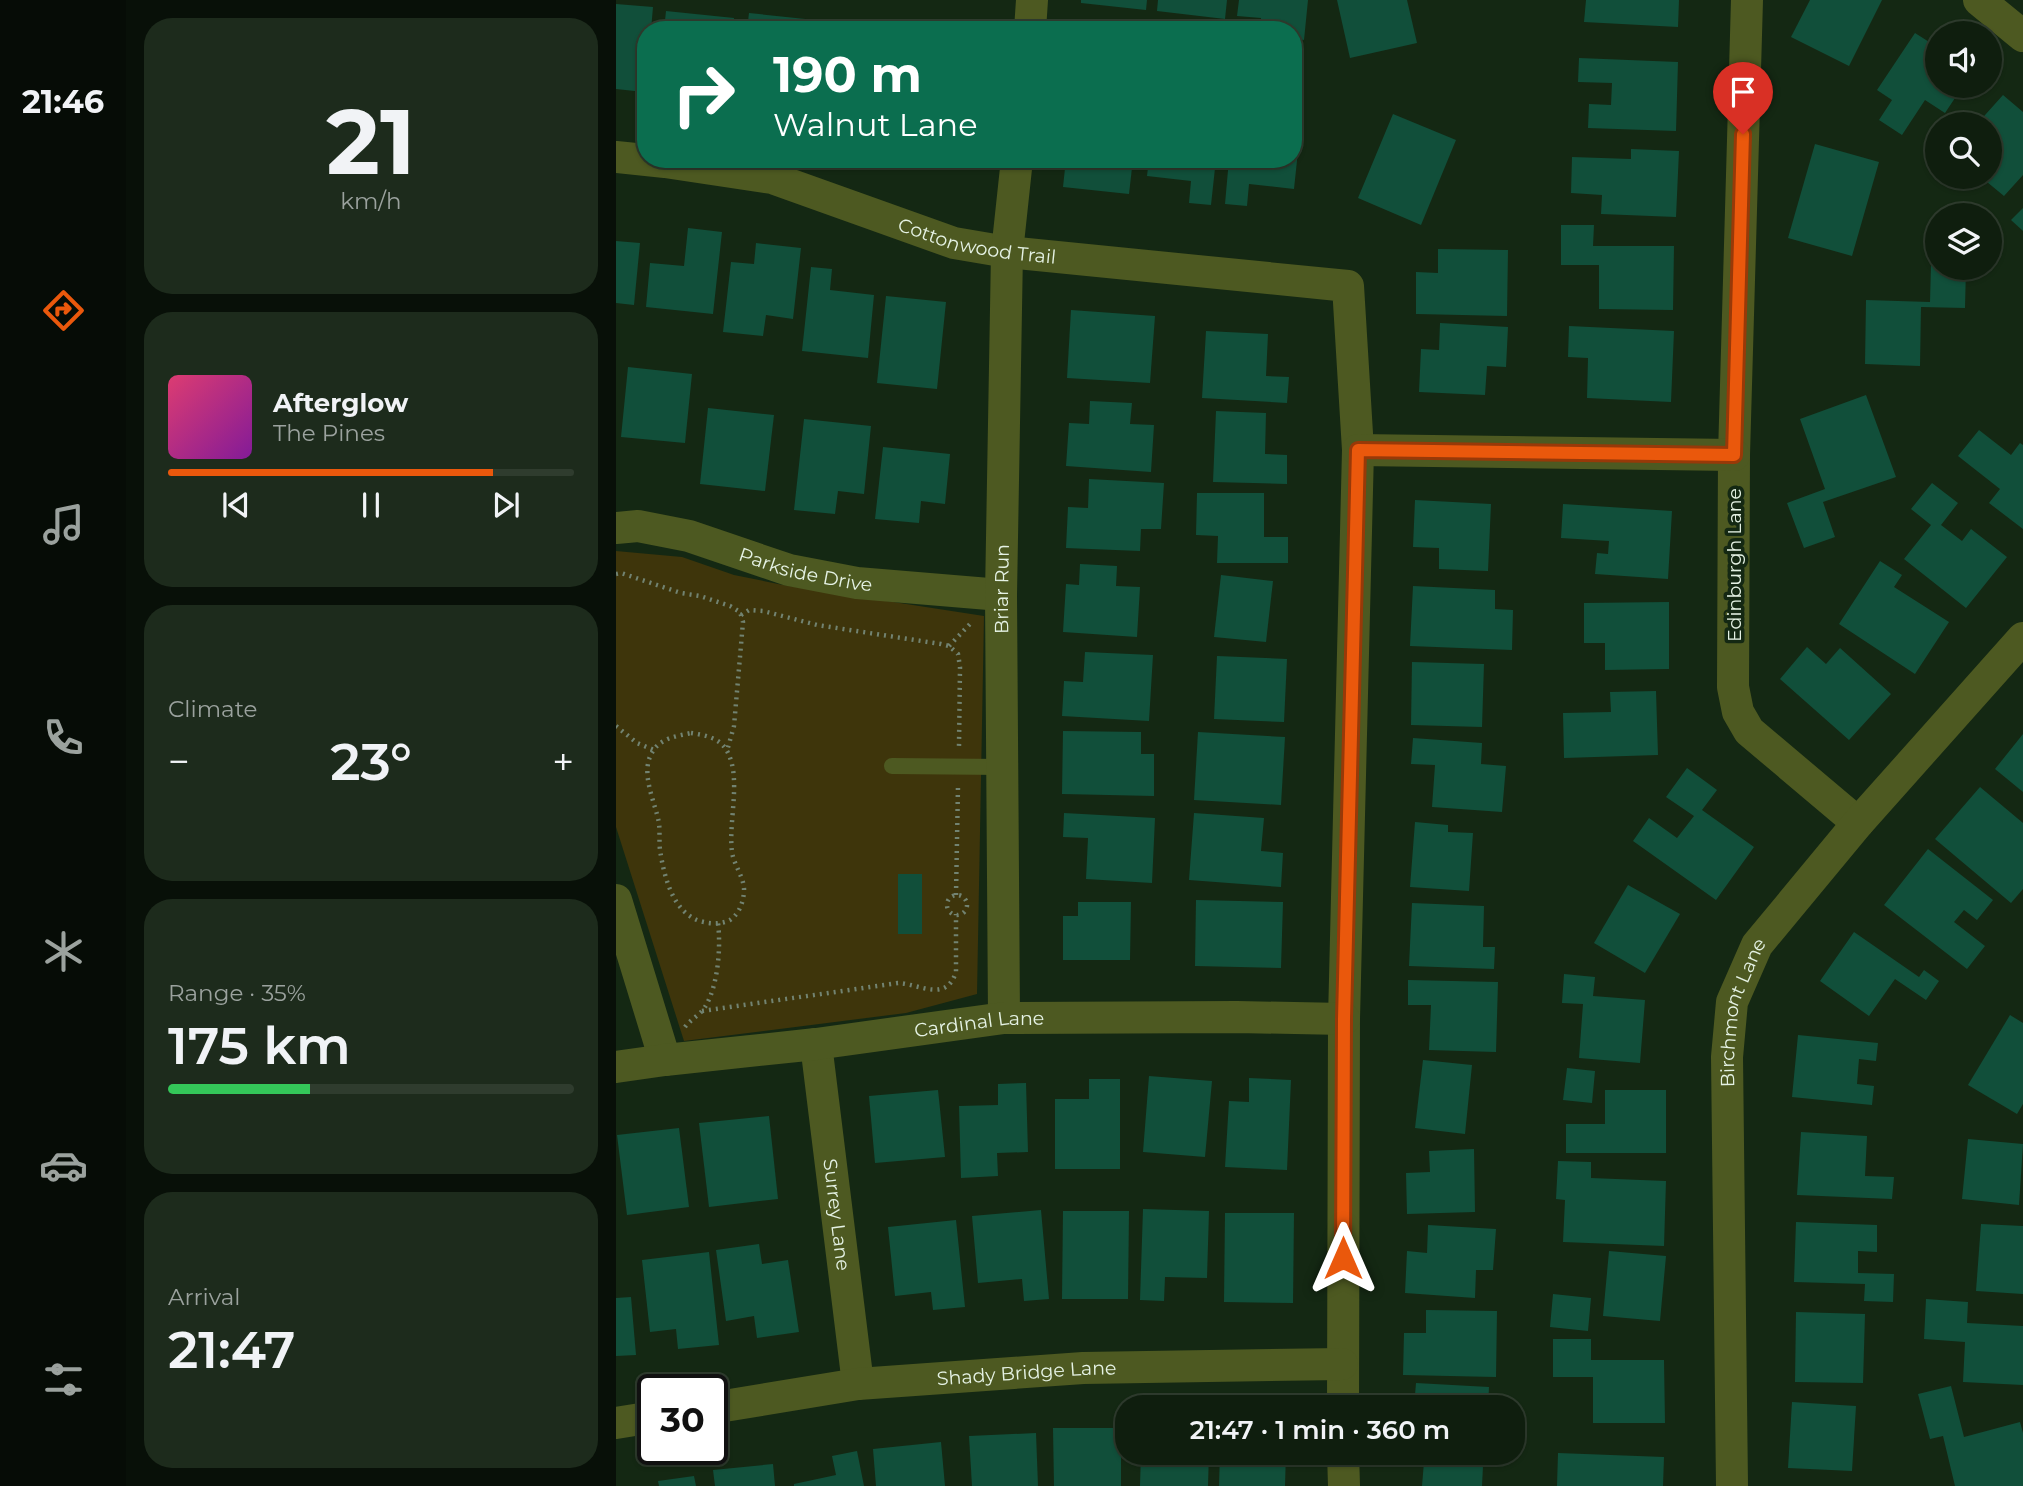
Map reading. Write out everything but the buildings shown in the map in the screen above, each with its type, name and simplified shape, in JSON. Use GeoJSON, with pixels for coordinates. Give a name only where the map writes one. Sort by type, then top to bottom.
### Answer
{"type":"FeatureCollection","features":[{"type":"Feature","properties":{"kind":"street"},"geometry":{"type":"LineString","coordinates":[[1031,21],[1032,0]]}},
{"type":"Feature","properties":{"kind":"street","name":"Edinburgh Lane"},"geometry":{"type":"LineString","coordinates":[[1747,0],[1734,455],[1733,687],[1738,712],[1749,731],[1858,823]]}},
{"type":"Feature","properties":{"kind":"street"},"geometry":{"type":"LineString","coordinates":[[1979,0],[2023,36]]}},
{"type":"Feature","properties":{"kind":"street","name":"Cottonwood Trail"},"geometry":{"type":"LineString","coordinates":[[616,157],[637,159]]}},
{"type":"Feature","properties":{"kind":"street","name":"Cottonwood Trail"},"geometry":{"type":"LineString","coordinates":[[705,168],[772,178],[954,243],[1007,252],[1348,286],[1358,450]]}},
{"type":"Feature","properties":{"kind":"street","name":"Briar Run"},"geometry":{"type":"LineString","coordinates":[[1004,1018],[1001,595],[1007,252],[1016,168]]}},
{"type":"Feature","properties":{"kind":"street"},"geometry":{"type":"LineString","coordinates":[[1343,1395],[1344,1019],[1358,450],[1734,455]]}},
{"type":"Feature","properties":{"kind":"street","name":"Parkside Drive"},"geometry":{"type":"LineString","coordinates":[[616,528],[638,526],[688,536],[789,570],[858,583],[1001,595]]}},
{"type":"Feature","properties":{"kind":"street","name":"Birchmont Lane"},"geometry":{"type":"LineString","coordinates":[[1732,1486],[1727,1057],[1732,1002],[1757,945],[1858,823],[2023,638]]}},
{"type":"Feature","properties":{"kind":"street"},"geometry":{"type":"LineString","coordinates":[[616,900],[665,1060]]}},
{"type":"Feature","properties":{"kind":"street","name":"Cardinal Lane"},"geometry":{"type":"LineString","coordinates":[[616,1067],[816,1044],[1004,1018],[1344,1019]]}},
{"type":"Feature","properties":{"kind":"street","name":"Surrey Lane"},"geometry":{"type":"LineString","coordinates":[[816,1044],[858,1384]]}},
{"type":"Feature","properties":{"kind":"street","name":"Shady Bridge Lane"},"geometry":{"type":"LineString","coordinates":[[728,1405],[858,1384],[1083,1367],[1342,1364]]}},
{"type":"Feature","properties":{"kind":"street"},"geometry":{"type":"LineString","coordinates":[[616,1423],[637,1420]]}},
{"type":"Feature","properties":{"kind":"street"},"geometry":{"type":"LineString","coordinates":[[1343,1465],[1343,1486]]}},
{"type":"Feature","properties":{"kind":"lane"},"geometry":{"type":"LineString","coordinates":[[892,766],[1003,767]]}},
{"type":"Feature","properties":{"kind":"path"},"geometry":{"type":"LineString","coordinates":[[616,575],[621,573],[681,593],[700,596],[730,606],[741,615],[743,622],[734,726],[727,751]]}},
{"type":"Feature","properties":{"kind":"path"},"geometry":{"type":"LineString","coordinates":[[741,615],[749,610],[763,611],[817,625],[924,640],[949,646],[958,654],[960,667],[956,895]]}},
{"type":"Feature","properties":{"kind":"path"},"geometry":{"type":"LineString","coordinates":[[949,646],[973,621]]}},
{"type":"Feature","properties":{"kind":"path"},"geometry":{"type":"LineString","coordinates":[[616,726],[637,743],[654,750]]}},
{"type":"Feature","properties":{"kind":"path"},"geometry":{"type":"LineString","coordinates":[[691,733],[715,739],[727,751],[733,770],[733,854],[744,890],[737,913],[729,920],[718,923],[703,922],[692,919],[682,911],[666,879],[647,772],[649,760],[661,742],[691,733]]}},
{"type":"Feature","properties":{"kind":"path"},"geometry":{"type":"LineString","coordinates":[[956,895],[962,896],[967,904],[964,912],[956,914],[949,910],[947,904],[950,898],[956,895]]}},
{"type":"Feature","properties":{"kind":"path"},"geometry":{"type":"LineString","coordinates":[[702,1011],[898,983],[933,990],[948,987],[956,972],[956,914]]}},
{"type":"Feature","properties":{"kind":"path"},"geometry":{"type":"LineString","coordinates":[[682,1032],[708,1001],[718,962],[718,923]]}},
{"type":"Feature","properties":{"kind":"shaded area"},"geometry":{"type":"Polygon","coordinates":[[[616,551],[682,557],[734,575],[783,585],[984,616],[977,994],[906,1013],[684,1041],[616,827],[616,551]]]}},
{"type":"Feature","properties":{"kind":"route"},"geometry":{"type":"LineString","coordinates":[[1343,1258],[1344,1019],[1358,450],[1734,455],[1743,134]]}}]}
